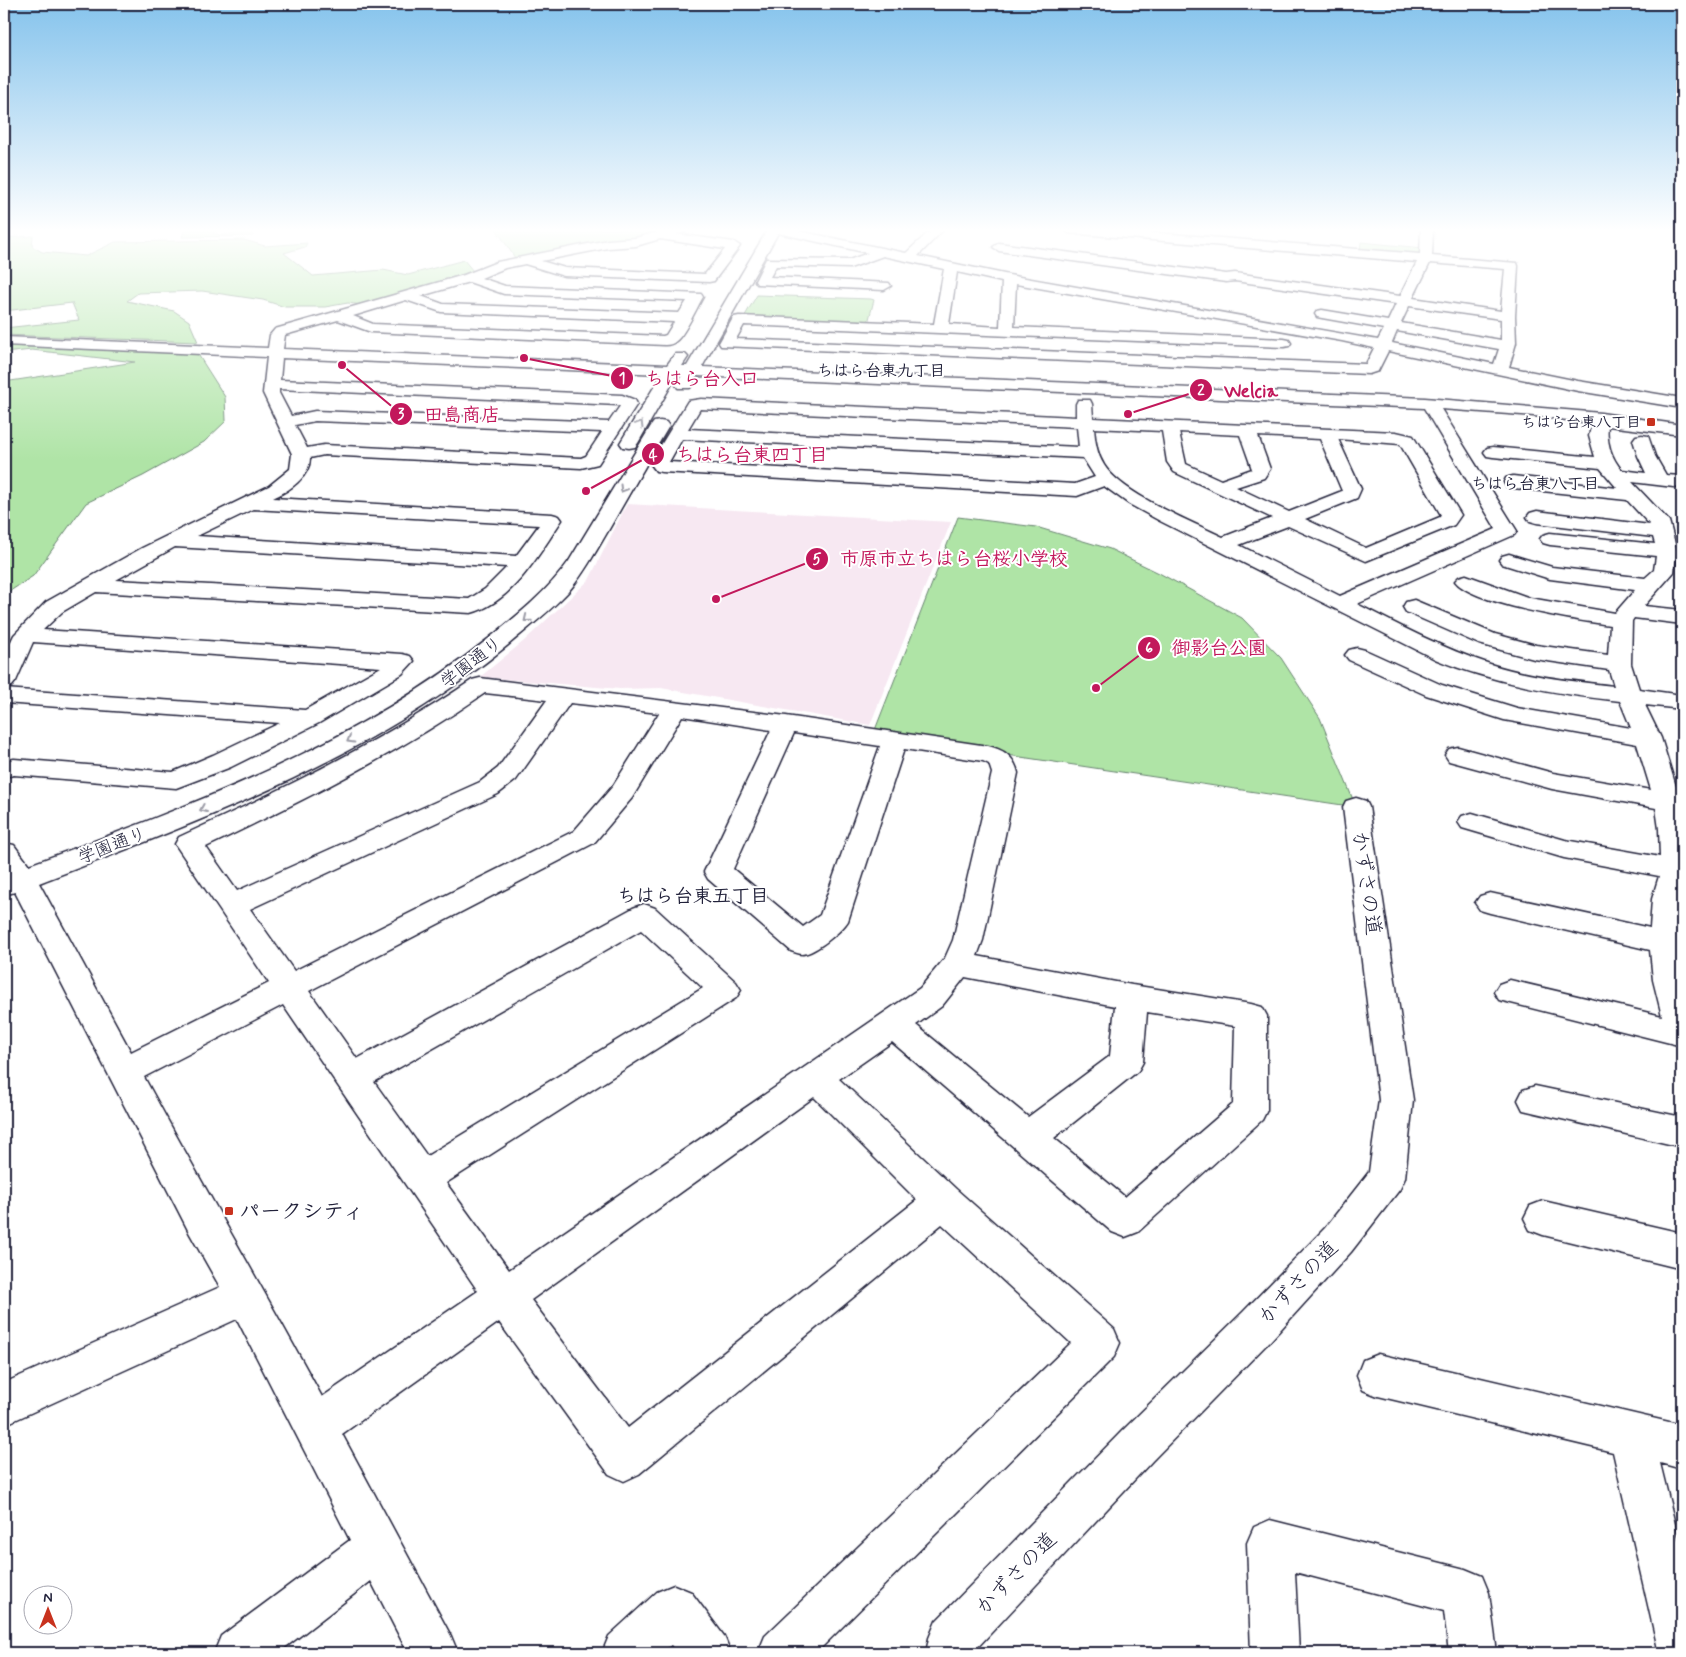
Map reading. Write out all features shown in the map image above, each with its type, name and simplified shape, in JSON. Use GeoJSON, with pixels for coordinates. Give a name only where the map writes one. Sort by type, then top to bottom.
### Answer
{"type":"FeatureCollection","features":[{"type":"Feature","properties":{"kind":"street"},"geometry":{"type":"LineString","coordinates":[[4,681],[25,635],[54,607],[172,541],[276,490],[298,472],[301,465],[301,454],[271,393],[277,335],[280,332],[369,306]]}},
{"type":"Feature","properties":{"kind":"street"},"geometry":{"type":"LineString","coordinates":[[436,306],[685,318]]}},
{"type":"Feature","properties":{"kind":"street"},"geometry":{"type":"LineString","coordinates":[[338,315],[371,328],[665,340],[672,338],[691,306]]}},
{"type":"Feature","properties":{"kind":"street","name":"学園通り"},"geometry":{"type":"LineString","coordinates":[[9,870],[178,820],[269,781],[344,744],[430,692],[468,666],[533,613],[562,586],[579,562],[682,371],[721,306]]}},
{"type":"Feature","properties":{"kind":"street"},"geometry":{"type":"LineString","coordinates":[[867,349],[878,306]]}},
{"type":"Feature","properties":{"kind":"street"},"geometry":{"type":"LineString","coordinates":[[941,328],[945,306]]}},
{"type":"Feature","properties":{"kind":"street"},"geometry":{"type":"LineString","coordinates":[[1007,331],[1011,306]]}},
{"type":"Feature","properties":{"kind":"street"},"geometry":{"type":"LineString","coordinates":[[1075,306],[1089,453],[1093,462],[1107,479],[1130,496],[1222,545],[1437,652],[1477,667],[1541,683],[1682,702]]}},
{"type":"Feature","properties":{"kind":"street"},"geometry":{"type":"LineString","coordinates":[[1144,306],[1149,336]]}},
{"type":"Feature","properties":{"kind":"street"},"geometry":{"type":"LineString","coordinates":[[1163,306],[1384,345],[1578,386],[1682,403]]}},
{"type":"Feature","properties":{"kind":"street"},"geometry":{"type":"LineString","coordinates":[[1198,312],[1204,306]]}},
{"type":"Feature","properties":{"kind":"street"},"geometry":{"type":"LineString","coordinates":[[1403,306],[1393,326],[1384,345],[1372,368],[1369,369],[726,343],[739,320],[1284,343],[1300,330],[1312,313],[1393,326],[1508,346]]}},
{"type":"Feature","properties":{"kind":"street"},"geometry":{"type":"LineString","coordinates":[[1437,306],[1508,316]]}},
{"type":"Feature","properties":{"kind":"street"},"geometry":{"type":"LineString","coordinates":[[1500,370],[1508,346],[1509,306]]}},
{"type":"Feature","properties":{"kind":"street"},"geometry":{"type":"LineString","coordinates":[[4,341],[1430,404],[1534,411],[1593,430],[1682,430]]}},
{"type":"Feature","properties":{"kind":"street"},"geometry":{"type":"LineString","coordinates":[[1284,343],[1298,367]]}},
{"type":"Feature","properties":{"kind":"street","name":"学園通り"},"geometry":{"type":"LineString","coordinates":[[682,371],[688,344]]}},
{"type":"Feature","properties":{"kind":"street"},"geometry":{"type":"LineString","coordinates":[[272,384],[628,402],[629,404],[592,460],[581,463],[324,450],[301,454]]}},
{"type":"Feature","properties":{"kind":"street"},"geometry":{"type":"LineString","coordinates":[[1107,479],[1077,490],[662,467],[659,463],[694,405],[700,404],[1169,425],[1396,436],[1407,440],[1451,515],[1446,521],[1366,555],[1180,468],[1176,462],[1169,425]]}},
{"type":"Feature","properties":{"kind":"street"},"geometry":{"type":"LineString","coordinates":[[1340,604],[1507,531],[1430,404]]}},
{"type":"Feature","properties":{"kind":"street"},"geometry":{"type":"LineString","coordinates":[[285,422],[315,416],[613,427]]}},
{"type":"Feature","properties":{"kind":"street"},"geometry":{"type":"LineString","coordinates":[[1219,487],[1258,474],[1261,468],[1248,429]]}},
{"type":"Feature","properties":{"kind":"street"},"geometry":{"type":"LineString","coordinates":[[1593,430],[1611,469],[1659,521],[1664,541],[1664,572],[1650,585],[1624,616],[1619,664],[1629,695],[1671,791],[1678,830],[1674,901],[1664,942],[1676,981],[1682,1029]]}},
{"type":"Feature","properties":{"kind":"street"},"geometry":{"type":"LineString","coordinates":[[1222,545],[1350,494],[1352,489],[1326,433]]}},
{"type":"Feature","properties":{"kind":"street"},"geometry":{"type":"LineString","coordinates":[[677,434],[1089,453]]}},
{"type":"Feature","properties":{"kind":"street"},"geometry":{"type":"LineString","coordinates":[[1642,440],[1643,449],[1649,463],[1660,480]]}},
{"type":"Feature","properties":{"kind":"street"},"geometry":{"type":"LineString","coordinates":[[988,449],[988,485]]}},
{"type":"Feature","properties":{"kind":"street"},"geometry":{"type":"LineString","coordinates":[[1493,452],[1611,469],[1660,480],[1680,492]]}},
{"type":"Feature","properties":{"kind":"street"},"geometry":{"type":"LineString","coordinates":[[1513,482],[1633,495]]}},
{"type":"Feature","properties":{"kind":"street"},"geometry":{"type":"LineString","coordinates":[[91,585],[471,606],[486,600],[508,579],[552,520],[252,503]]}},
{"type":"Feature","properties":{"kind":"street"},"geometry":{"type":"LineString","coordinates":[[1537,517],[1664,541]]}},
{"type":"Feature","properties":{"kind":"street"},"geometry":{"type":"LineString","coordinates":[[1550,539],[1664,541]]}},
{"type":"Feature","properties":{"kind":"street"},"geometry":{"type":"LineString","coordinates":[[172,541],[520,562]]}},
{"type":"Feature","properties":{"kind":"street"},"geometry":{"type":"LineString","coordinates":[[1509,560],[1550,573],[1650,585]]}},
{"type":"Feature","properties":{"kind":"street"},"geometry":{"type":"LineString","coordinates":[[1466,581],[1491,594],[1537,608],[1624,616],[1682,624]]}},
{"type":"Feature","properties":{"kind":"street"},"geometry":{"type":"LineString","coordinates":[[1414,607],[1487,639],[1525,650],[1619,664]]}},
{"type":"Feature","properties":{"kind":"street"},"geometry":{"type":"LineString","coordinates":[[4,769],[14,767],[176,780],[222,761],[310,718],[394,669],[402,661],[25,635]]}},
{"type":"Feature","properties":{"kind":"street"},"geometry":{"type":"LineString","coordinates":[[1357,655],[1434,690],[1513,715],[1648,738]]}},
{"type":"Feature","properties":{"kind":"street"},"geometry":{"type":"LineString","coordinates":[[316,1428],[504,1296],[816,1077],[894,1024],[931,997],[958,964],[968,940],[1005,773],[1003,763],[998,757],[988,754],[786,723],[480,685],[456,702],[363,759],[303,791],[189,844],[287,988],[423,1178],[504,1296],[624,1459],[943,1201]]}},
{"type":"Feature","properties":{"kind":"street"},"geometry":{"type":"LineString","coordinates":[[231,906],[488,788],[506,774],[564,694]]}},
{"type":"Feature","properties":{"kind":"street"},"geometry":{"type":"LineString","coordinates":[[4,696],[310,718]]}},
{"type":"Feature","properties":{"kind":"street"},"geometry":{"type":"LineString","coordinates":[[123,1072],[584,837],[604,819],[617,802],[675,708]]}},
{"type":"Feature","properties":{"kind":"street"},"geometry":{"type":"LineString","coordinates":[[786,723],[718,872],[802,943],[833,921],[895,739]]}},
{"type":"Feature","properties":{"kind":"street"},"geometry":{"type":"LineString","coordinates":[[1458,755],[1552,781],[1671,791]]}},
{"type":"Feature","properties":{"kind":"street","name":"かずさの道"},"geometry":{"type":"LineString","coordinates":[[950,1653],[952,1638],[1137,1446],[1257,1326],[1338,1240],[1387,1178],[1396,1100],[1356,807]]}},
{"type":"Feature","properties":{"kind":"street"},"geometry":{"type":"LineString","coordinates":[[1472,822],[1564,849],[1675,869]]}},
{"type":"Feature","properties":{"kind":"street"},"geometry":{"type":"LineString","coordinates":[[9,870],[246,1295],[434,1653]]}},
{"type":"Feature","properties":{"kind":"street"},"geometry":{"type":"LineString","coordinates":[[1490,903],[1664,942]]}},
{"type":"Feature","properties":{"kind":"street"},"geometry":{"type":"LineString","coordinates":[[352,1078],[644,915],[725,990],[423,1178]]}},
{"type":"Feature","properties":{"kind":"street"},"geometry":{"type":"LineString","coordinates":[[894,1024],[1125,1220],[1250,1110],[1251,1016],[1132,997],[958,964]]}},
{"type":"Feature","properties":{"kind":"street"},"geometry":{"type":"LineString","coordinates":[[1510,992],[1682,1033]]}},
{"type":"Feature","properties":{"kind":"street"},"geometry":{"type":"LineString","coordinates":[[1029,1137],[1126,1062],[1132,997]]}},
{"type":"Feature","properties":{"kind":"street"},"geometry":{"type":"LineString","coordinates":[[782,1653],[1100,1343],[943,1201],[816,1077]]}},
{"type":"Feature","properties":{"kind":"street"},"geometry":{"type":"LineString","coordinates":[[1535,1100],[1682,1132]]}},
{"type":"Feature","properties":{"kind":"street"},"geometry":{"type":"LineString","coordinates":[[1543,1218],[1682,1251]]}},
{"type":"Feature","properties":{"kind":"street"},"geometry":{"type":"LineString","coordinates":[[4,1404],[246,1295]]}},
{"type":"Feature","properties":{"kind":"street"},"geometry":{"type":"LineString","coordinates":[[1378,1375],[1682,1447]]}},
{"type":"Feature","properties":{"kind":"street"},"geometry":{"type":"LineString","coordinates":[[1631,1435],[1682,1649]]}},
{"type":"Feature","properties":{"kind":"street"},"geometry":{"type":"LineString","coordinates":[[1275,1653],[1270,1543],[1465,1593],[1473,1653]]}},
{"type":"Feature","properties":{"kind":"street"},"geometry":{"type":"LineString","coordinates":[[241,1652],[379,1547]]}},
{"type":"Feature","properties":{"kind":"street"},"geometry":{"type":"LineString","coordinates":[[626,1653],[674,1610],[707,1653]]}},
{"type":"Feature","properties":{"kind":"shaded area"},"geometry":{"type":"Polygon","coordinates":[[[627,504],[951,522],[870,725],[661,688],[620,689],[480,677],[524,641],[589,580],[627,504]]]}},
{"type":"Feature","properties":{"kind":"green space"},"geometry":{"type":"Polygon","coordinates":[[[4,306],[44,306],[4,311],[4,306]]]}},
{"type":"Feature","properties":{"kind":"green space"},"geometry":{"type":"Polygon","coordinates":[[[73,306],[152,306],[174,311],[189,321],[198,342],[4,335],[4,328],[79,320],[73,306]]]}},
{"type":"Feature","properties":{"kind":"green space"},"geometry":{"type":"Polygon","coordinates":[[[283,306],[329,306],[325,307],[283,306]]]}},
{"type":"Feature","properties":{"kind":"green space"},"geometry":{"type":"Polygon","coordinates":[[[750,306],[872,306],[868,323],[743,319],[750,306]]]}},
{"type":"Feature","properties":{"kind":"green space"},"geometry":{"type":"Polygon","coordinates":[[[4,343],[192,350],[199,356],[225,397],[226,421],[204,442],[143,476],[86,503],[33,576],[4,595],[4,382],[135,362],[32,350],[4,353],[4,343]]]}},
{"type":"Feature","properties":{"kind":"green space"},"geometry":{"type":"Polygon","coordinates":[[[958,517],[1036,527],[1110,549],[1242,618],[1281,658],[1320,718],[1356,807],[873,735],[958,517]]]}},
{"type":"Feature","properties":{"kind":"place","name":"ちはら台入口"},"geometry":{"type":"Point","coordinates":[524,358]}},
{"type":"Feature","properties":{"kind":"place","name":"田島商店"},"geometry":{"type":"Point","coordinates":[342,365]}},
{"type":"Feature","properties":{"kind":"place","name":"Welcia"},"geometry":{"type":"Point","coordinates":[1128,414]}},
{"type":"Feature","properties":{"kind":"place","name":"ちはら台東八丁目"},"geometry":{"type":"Point","coordinates":[1651,422]}},
{"type":"Feature","properties":{"kind":"place","name":"ちはら台東四丁目"},"geometry":{"type":"Point","coordinates":[586,491]}},
{"type":"Feature","properties":{"kind":"place","name":"市原市立ちはら台桜小学校"},"geometry":{"type":"Point","coordinates":[716,599]}},
{"type":"Feature","properties":{"kind":"place","name":"御影台公園"},"geometry":{"type":"Point","coordinates":[1096,688]}},
{"type":"Feature","properties":{"kind":"place","name":"パークシティ"},"geometry":{"type":"Point","coordinates":[229,1211]}},
{"type":"Feature","properties":{"kind":"district","name":"ちはら台東九丁目"},"geometry":{"type":"Point","coordinates":[881,370]}},
{"type":"Feature","properties":{"kind":"district","name":"ちはら台東八丁目"},"geometry":{"type":"Point","coordinates":[1535,483]}},
{"type":"Feature","properties":{"kind":"district","name":"ちはら台東五丁目"},"geometry":{"type":"Point","coordinates":[693,895]}}]}
